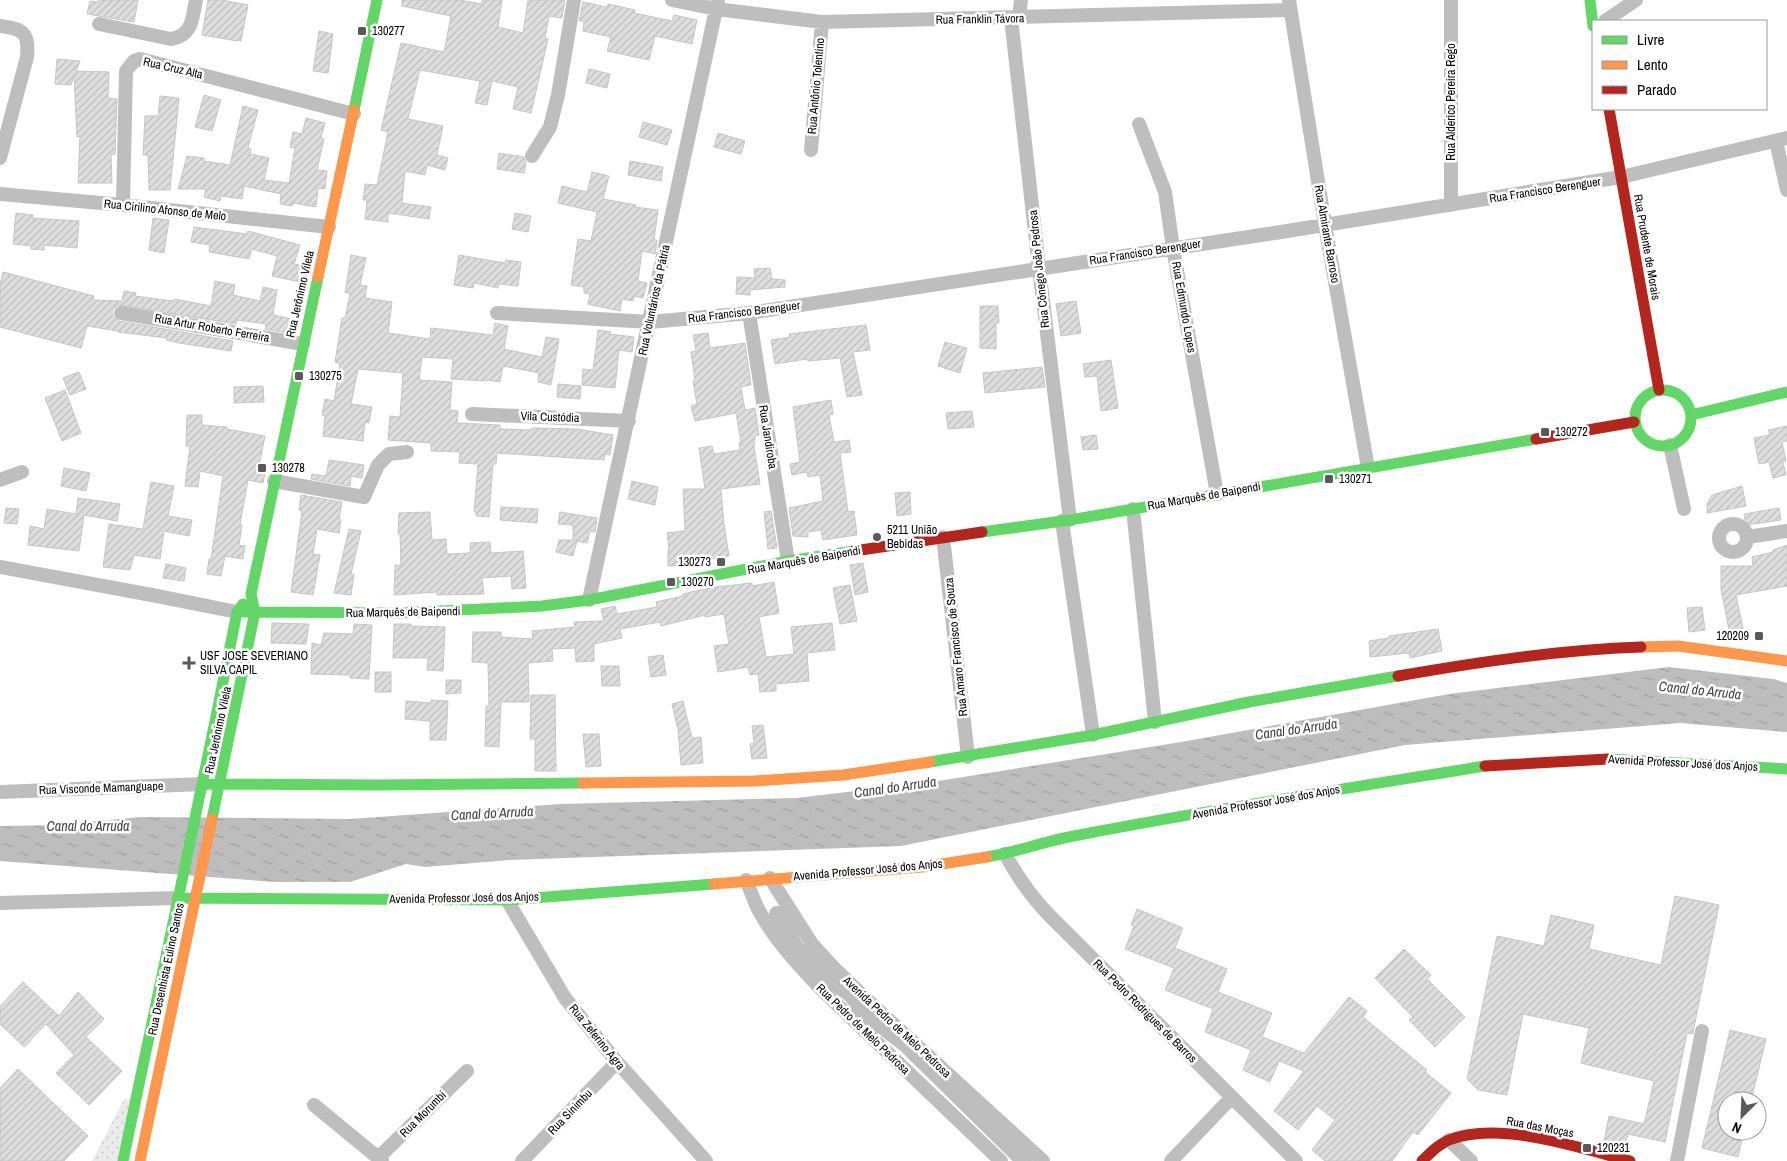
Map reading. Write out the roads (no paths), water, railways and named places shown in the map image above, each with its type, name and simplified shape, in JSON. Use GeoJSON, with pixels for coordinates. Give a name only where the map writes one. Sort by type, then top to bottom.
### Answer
{"type":"FeatureCollection","features":[{"type":"Feature","properties":{"kind":"main road","name":"Rua Jerônimo Vilela"},"geometry":{"type":"LineString","coordinates":[[220,784],[256,612],[251,594],[377,0]]}},
{"type":"Feature","properties":{"kind":"main road"},"geometry":{"type":"LineString","coordinates":[[1590,0],[1592,20]]}},
{"type":"Feature","properties":{"kind":"main road","name":"Rua Prudente de Morais"},"geometry":{"type":"LineString","coordinates":[[1609,110],[1658,390]]}},
{"type":"Feature","properties":{"kind":"main road"},"geometry":{"type":"LineString","coordinates":[[1658,390],[1668,390],[1683,398],[1691,415],[1686,434],[1676,443],[1670,445],[1654,445],[1647,442],[1636,429],[1634,422],[1637,404],[1650,392],[1658,390]]}},
{"type":"Feature","properties":{"kind":"main road"},"geometry":{"type":"LineString","coordinates":[[1691,415],[1787,392]]}},
{"type":"Feature","properties":{"kind":"main road","name":"Rua Marquês de Baipendi"},"geometry":{"type":"LineString","coordinates":[[236,612],[400,613],[542,606],[589,600],[788,561],[1066,520],[1634,422]]}},
{"type":"Feature","properties":{"kind":"main road","name":"Rua Jerônimo Vilela"},"geometry":{"type":"LineString","coordinates":[[203,784],[236,612],[251,594]]}},
{"type":"Feature","properties":{"kind":"main road"},"geometry":{"type":"LineString","coordinates":[[203,784],[377,785],[755,781],[843,775],[968,757],[1093,735],[1249,702],[1491,660],[1594,649],[1678,646],[1787,661]]}},
{"type":"Feature","properties":{"kind":"main road","name":"Avenida Professor José dos Anjos"},"geometry":{"type":"LineString","coordinates":[[178,891],[195,899],[507,900],[770,878],[922,868],[1005,854],[1085,834],[1304,795],[1492,765],[1619,758],[1787,769]]}},
{"type":"Feature","properties":{"kind":"main road","name":"Rua Desenhista Eulino Santos"},"geometry":{"type":"LineString","coordinates":[[123,1161],[178,891],[203,784]]}},
{"type":"Feature","properties":{"kind":"main road","name":"Rua Desenhista Eulino Santos"},"geometry":{"type":"LineString","coordinates":[[140,1161],[220,784]]}},
{"type":"Feature","properties":{"kind":"main road","name":"Rua das Moças"},"geometry":{"type":"LineString","coordinates":[[1422,1161],[1449,1140],[1466,1135],[1503,1132],[1537,1138],[1630,1161]]}},
{"type":"Feature","properties":{"kind":"street"},"geometry":{"type":"LineString","coordinates":[[99,24],[171,39],[180,37],[187,33],[196,0]]}},
{"type":"Feature","properties":{"kind":"street"},"geometry":{"type":"LineString","coordinates":[[532,156],[550,127],[558,95],[574,0]]}},
{"type":"Feature","properties":{"kind":"street","name":"Rua Franklin Távora"},"geometry":{"type":"LineString","coordinates":[[672,0],[717,4],[822,22],[1015,18],[1289,5]]}},
{"type":"Feature","properties":{"kind":"street","name":"Rua Cônego João Pedrosa"},"geometry":{"type":"LineString","coordinates":[[1021,0],[1015,18],[1039,268],[1066,520],[1093,735]]}},
{"type":"Feature","properties":{"kind":"street","name":"Rua Alderico Pereira Rego"},"geometry":{"type":"LineString","coordinates":[[1451,0],[1451,204]]}},
{"type":"Feature","properties":{"kind":"street"},"geometry":{"type":"LineString","coordinates":[[1606,20],[1636,0]]}},
{"type":"Feature","properties":{"kind":"street","name":"Rua Voluntários da Pátria"},"geometry":{"type":"LineString","coordinates":[[589,600],[629,421],[717,4]]}},
{"type":"Feature","properties":{"kind":"street","name":"Rua Almirante Barroso"},"geometry":{"type":"LineString","coordinates":[[1289,5],[1325,225],[1368,468]]}},
{"type":"Feature","properties":{"kind":"street","name":"Rua Antônio Tolentino"},"geometry":{"type":"LineString","coordinates":[[811,150],[822,22]]}},
{"type":"Feature","properties":{"kind":"street"},"geometry":{"type":"LineString","coordinates":[[0,26],[15,28],[24,33],[28,42],[27,57],[0,158]]}},
{"type":"Feature","properties":{"kind":"street","name":"Rua Cruz Alta"},"geometry":{"type":"LineString","coordinates":[[123,205],[126,71],[134,61],[140,59],[354,114]]}},
{"type":"Feature","properties":{"kind":"street","name":"Rua Edmundo Lopes"},"geometry":{"type":"LineString","coordinates":[[1140,124],[1165,192],[1173,248],[1217,494]]}},
{"type":"Feature","properties":{"kind":"street"},"geometry":{"type":"LineString","coordinates":[[1782,140],[1787,190]]}},
{"type":"Feature","properties":{"kind":"street","name":"Rua Francisco Berenguer"},"geometry":{"type":"LineString","coordinates":[[497,313],[650,322],[749,313],[1325,225],[1621,177],[1782,140]]}},
{"type":"Feature","properties":{"kind":"street","name":"Rua Cirilino Afonso de Melo"},"geometry":{"type":"LineString","coordinates":[[0,194],[329,227]]}},
{"type":"Feature","properties":{"kind":"street","name":"Rua Artur Roberto Ferreira"},"geometry":{"type":"LineString","coordinates":[[121,312],[303,344]]}},
{"type":"Feature","properties":{"kind":"street","name":"Rua Jandiroba"},"geometry":{"type":"LineString","coordinates":[[749,313],[788,561]]}},
{"type":"Feature","properties":{"kind":"street","name":"Vila Custódia"},"geometry":{"type":"LineString","coordinates":[[472,414],[629,421]]}},
{"type":"Feature","properties":{"kind":"street"},"geometry":{"type":"LineString","coordinates":[[1670,445],[1684,509]]}},
{"type":"Feature","properties":{"kind":"street"},"geometry":{"type":"LineString","coordinates":[[274,481],[364,497],[378,465],[389,454],[407,452]]}},
{"type":"Feature","properties":{"kind":"street"},"geometry":{"type":"LineString","coordinates":[[0,480],[22,472]]}},
{"type":"Feature","properties":{"kind":"street"},"geometry":{"type":"LineString","coordinates":[[1133,508],[1155,722]]}},
{"type":"Feature","properties":{"kind":"street"},"geometry":{"type":"LineString","coordinates":[[1747,537],[1787,530]]}},
{"type":"Feature","properties":{"kind":"street","name":"Rua Amaro Francisco de Souza"},"geometry":{"type":"LineString","coordinates":[[944,537],[968,757]]}},
{"type":"Feature","properties":{"kind":"street","name":"Rua Marquês de Baipendi"},"geometry":{"type":"LineString","coordinates":[[0,567],[236,612]]}},
{"type":"Feature","properties":{"kind":"street","name":"Rua Visconde Mamanguape"},"geometry":{"type":"LineString","coordinates":[[0,792],[203,784]]}},
{"type":"Feature","properties":{"kind":"street","name":"Rua Pedro Rodrigues de Barros"},"geometry":{"type":"LineString","coordinates":[[1005,854],[1019,879],[1045,911],[1296,1161]]}},
{"type":"Feature","properties":{"kind":"street","name":"Avenida Pedro de Melo Pedrosa"},"geometry":{"type":"LineString","coordinates":[[770,878],[812,944],[833,967],[877,1010],[1042,1161]]}},
{"type":"Feature","properties":{"kind":"street","name":"Rua Pedro de Melo Pedrosa"},"geometry":{"type":"LineString","coordinates":[[746,880],[758,909],[796,963],[1001,1161]]}},
{"type":"Feature","properties":{"kind":"street","name":"Avenida Professor José dos Anjos"},"geometry":{"type":"LineString","coordinates":[[0,903],[178,891]]}},
{"type":"Feature","properties":{"kind":"street","name":"Rua Zeferino Agra"},"geometry":{"type":"LineString","coordinates":[[507,900],[565,998],[617,1062],[705,1161]]}},
{"type":"Feature","properties":{"kind":"street"},"geometry":{"type":"LineString","coordinates":[[1677,1161],[1702,1031]]}},
{"type":"Feature","properties":{"kind":"street","name":"Rua Sinimbu"},"geometry":{"type":"LineString","coordinates":[[522,1161],[617,1062]]}},
{"type":"Feature","properties":{"kind":"street","name":"Rua Morumbi"},"geometry":{"type":"LineString","coordinates":[[380,1160],[467,1070]]}},
{"type":"Feature","properties":{"kind":"street"},"geometry":{"type":"LineString","coordinates":[[1171,1161],[1232,1098]]}},
{"type":"Feature","properties":{"kind":"street"},"geometry":{"type":"LineString","coordinates":[[314,1105],[380,1160]]}},
{"type":"Feature","properties":{"kind":"street"},"geometry":{"type":"LineString","coordinates":[[1449,1140],[1471,1161]]}},
{"type":"Feature","properties":{"kind":"water","name":"Canal do Arruda"},"geometry":{"type":"Polygon","coordinates":[[[1669,667],[1773,679],[1787,683],[1787,732],[1680,723],[1405,745],[901,846],[510,860],[425,867],[406,864],[350,882],[275,882],[0,861],[0,826],[56,825],[140,817],[350,819],[560,804],[796,798],[932,782],[1181,742],[1449,694],[1669,667]]]}},
{"type":"Feature","properties":{"kind":"waterway"},"geometry":{"type":"LineString","coordinates":[[777,914],[796,948],[815,967],[851,995],[866,1014],[906,1045],[1024,1161]]}},
{"type":"Feature","properties":{"kind":"place","name":"130277"},"geometry":{"type":"Point","coordinates":[362,31]}},
{"type":"Feature","properties":{"kind":"place","name":"130275"},"geometry":{"type":"Point","coordinates":[299,376]}},
{"type":"Feature","properties":{"kind":"place","name":"130272"},"geometry":{"type":"Point","coordinates":[1545,432]}},
{"type":"Feature","properties":{"kind":"place","name":"130278"},"geometry":{"type":"Point","coordinates":[262,468]}},
{"type":"Feature","properties":{"kind":"place","name":"130271"},"geometry":{"type":"Point","coordinates":[1329,479]}},
{"type":"Feature","properties":{"kind":"place","name":"5211 União Bebidas"},"geometry":{"type":"Point","coordinates":[877,537]}},
{"type":"Feature","properties":{"kind":"place","name":"130273"},"geometry":{"type":"Point","coordinates":[721,562]}},
{"type":"Feature","properties":{"kind":"place","name":"130270"},"geometry":{"type":"Point","coordinates":[671,582]}},
{"type":"Feature","properties":{"kind":"place","name":"120209"},"geometry":{"type":"Point","coordinates":[1759,636]}},
{"type":"Feature","properties":{"kind":"place","name":"USF JOSE SEVERIANO SILVA CAPIL"},"geometry":{"type":"Point","coordinates":[189,663]}},
{"type":"Feature","properties":{"kind":"place","name":"120231"},"geometry":{"type":"Point","coordinates":[1587,1148]}}]}
